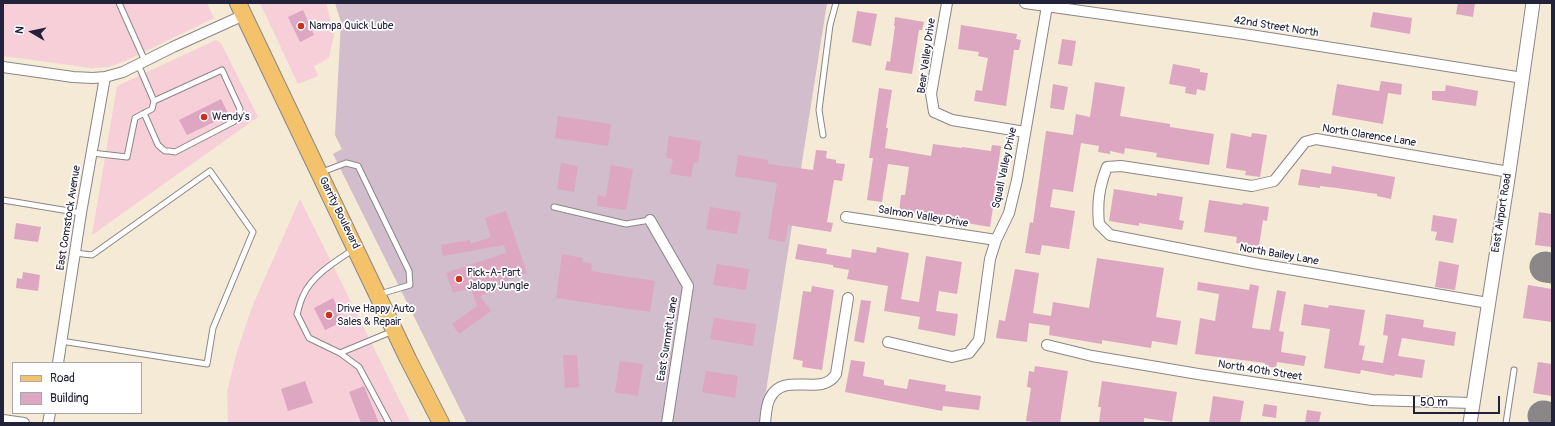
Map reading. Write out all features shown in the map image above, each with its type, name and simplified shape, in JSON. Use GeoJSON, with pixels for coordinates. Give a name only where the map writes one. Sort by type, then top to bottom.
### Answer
{"type":"FeatureCollection","features":[{"type":"Feature","properties":{"kind":"main road","name":"Garrity Boulevard"},"geometry":{"type":"LineString","coordinates":[[241,9],[355,248],[441,423]]}},
{"type":"Feature","properties":{"kind":"street","name":"Bear Valley Drive"},"geometry":{"type":"LineString","coordinates":[[947,3],[931,94],[934,112],[952,120],[1025,132]]}},
{"type":"Feature","properties":{"kind":"street","name":"42nd Street North"},"geometry":{"type":"LineString","coordinates":[[1026,3],[1244,34],[1523,78]]}},
{"type":"Feature","properties":{"kind":"street","name":"East Airport Road"},"geometry":{"type":"LineString","coordinates":[[1470,423],[1509,172],[1533,3]]}},
{"type":"Feature","properties":{"kind":"street","name":"Squall Valley Drive"},"geometry":{"type":"LineString","coordinates":[[888,342],[952,357],[970,353],[979,340],[990,259],[1010,206],[1017,180],[1047,6]]}},
{"type":"Feature","properties":{"kind":"street"},"geometry":{"type":"LineString","coordinates":[[3,66],[73,77],[105,77],[123,72],[241,9]]}},
{"type":"Feature","properties":{"kind":"street","name":"East Comstock Avenue"},"geometry":{"type":"LineString","coordinates":[[58,362],[81,214],[105,77]]}},
{"type":"Feature","properties":{"kind":"street","name":"North Clarence Lane"},"geometry":{"type":"LineString","coordinates":[[1098,196],[1101,182],[1107,167],[1121,166],[1252,186],[1274,181],[1305,142],[1316,139],[1509,172]]}},
{"type":"Feature","properties":{"kind":"street","name":"North Bailey Lane"},"geometry":{"type":"LineString","coordinates":[[1098,196],[1097,208],[1099,224],[1110,235],[1259,264],[1488,303]]}},
{"type":"Feature","properties":{"kind":"street","name":"Salmon Valley Drive"},"geometry":{"type":"LineString","coordinates":[[846,217],[996,240]]}},
{"type":"Feature","properties":{"kind":"street","name":"East Summit Lane"},"geometry":{"type":"LineString","coordinates":[[650,220],[688,286],[667,423]]}},
{"type":"Feature","properties":{"kind":"street"},"geometry":{"type":"LineString","coordinates":[[765,423],[769,400],[775,389],[784,385],[823,384],[833,379],[836,374],[848,298]]}},
{"type":"Feature","properties":{"kind":"street","name":"North 40th Street"},"geometry":{"type":"LineString","coordinates":[[1046,345],[1107,358],[1372,400],[1472,403]]}},
{"type":"Feature","properties":{"kind":"street"},"geometry":{"type":"LineString","coordinates":[[3,420],[24,423]]}},
{"type":"Feature","properties":{"kind":"lane"},"geometry":{"type":"LineString","coordinates":[[92,153],[127,157],[134,119],[152,109],[154,101],[142,62],[119,3]]}},
{"type":"Feature","properties":{"kind":"lane"},"geometry":{"type":"LineString","coordinates":[[823,135],[819,110],[830,26],[836,3]]}},
{"type":"Feature","properties":{"kind":"lane"},"geometry":{"type":"LineString","coordinates":[[144,113],[158,145],[165,151],[175,152],[233,122],[237,119],[240,109],[222,70],[154,101]]}},
{"type":"Feature","properties":{"kind":"lane"},"geometry":{"type":"LineString","coordinates":[[319,173],[346,163],[358,166],[409,271],[410,285],[379,295]]}},
{"type":"Feature","properties":{"kind":"lane"},"geometry":{"type":"LineString","coordinates":[[61,341],[207,364],[213,328],[253,232],[210,171],[92,256],[75,253]]}},
{"type":"Feature","properties":{"kind":"lane"},"geometry":{"type":"LineString","coordinates":[[3,200],[81,214]]}},
{"type":"Feature","properties":{"kind":"lane"},"geometry":{"type":"LineString","coordinates":[[554,207],[626,224],[650,220]]}},
{"type":"Feature","properties":{"kind":"lane"},"geometry":{"type":"LineString","coordinates":[[355,248],[326,268],[315,278],[303,294],[297,314],[310,338],[340,353],[359,368],[389,423]]}},
{"type":"Feature","properties":{"kind":"lane"},"geometry":{"type":"LineString","coordinates":[[340,353],[395,330]]}},
{"type":"Feature","properties":{"kind":"lane"},"geometry":{"type":"LineString","coordinates":[[1506,423],[1514,370]]}},
{"type":"Feature","properties":{"kind":"shaded area"},"geometry":{"type":"Polygon","coordinates":[[[3,3],[207,3],[214,18],[125,61],[108,67],[92,68],[3,56],[3,3]]]}},
{"type":"Feature","properties":{"kind":"shaded area"},"geometry":{"type":"Polygon","coordinates":[[[260,3],[326,3],[334,35],[329,58],[314,66],[318,76],[298,84],[260,3]]]}},
{"type":"Feature","properties":{"kind":"shaded area"},"geometry":{"type":"Polygon","coordinates":[[[335,3],[827,3],[761,423],[467,423],[333,154],[342,149],[335,135],[341,22],[335,3]]]}},
{"type":"Feature","properties":{"kind":"shaded area"},"geometry":{"type":"Polygon","coordinates":[[[216,40],[221,43],[258,117],[92,235],[117,86],[216,40]]]}},
{"type":"Feature","properties":{"kind":"shaded area"},"geometry":{"type":"Polygon","coordinates":[[[300,199],[411,423],[228,423],[227,392],[236,355],[252,307],[300,199]]]}},
{"type":"Feature","properties":{"kind":"building"},"geometry":{"type":"Polygon","coordinates":[[[1458,3],[1475,3],[1473,17],[1456,14],[1458,3]]]}},
{"type":"Feature","properties":{"kind":"building","name":"Nampa Quick Lube"},"geometry":{"type":"Polygon","coordinates":[[[303,10],[314,35],[300,42],[288,17],[303,10]]]}},
{"type":"Feature","properties":{"kind":"building"},"geometry":{"type":"Polygon","coordinates":[[[857,11],[877,14],[871,46],[852,42],[857,11]]]}},
{"type":"Feature","properties":{"kind":"building"},"geometry":{"type":"Polygon","coordinates":[[[1373,12],[1412,18],[1410,34],[1370,27],[1373,12]]]}},
{"type":"Feature","properties":{"kind":"building"},"geometry":{"type":"Polygon","coordinates":[[[895,17],[924,22],[922,30],[919,30],[912,74],[885,70],[887,61],[890,62],[895,17]]]}},
{"type":"Feature","properties":{"kind":"building"},"geometry":{"type":"Polygon","coordinates":[[[961,25],[1017,34],[1016,39],[1021,40],[1019,50],[1014,50],[1006,106],[974,101],[976,90],[982,91],[988,58],[978,56],[979,52],[958,49],[961,25]]]}},
{"type":"Feature","properties":{"kind":"building"},"geometry":{"type":"Polygon","coordinates":[[[1062,39],[1076,41],[1072,66],[1058,64],[1062,39]]]}},
{"type":"Feature","properties":{"kind":"building"},"geometry":{"type":"Polygon","coordinates":[[[1173,64],[1200,69],[1200,72],[1208,73],[1205,91],[1197,89],[1196,95],[1185,93],[1186,87],[1169,84],[1173,64]]]}},
{"type":"Feature","properties":{"kind":"building"},"geometry":{"type":"Polygon","coordinates":[[[1381,81],[1402,84],[1401,95],[1388,93],[1383,124],[1332,115],[1337,84],[1379,91],[1381,81]]]}},
{"type":"Feature","properties":{"kind":"building"},"geometry":{"type":"Polygon","coordinates":[[[1095,82],[1125,87],[1120,116],[1170,124],[1170,127],[1214,134],[1209,165],[1156,157],[1157,153],[1125,148],[1124,154],[1110,151],[1110,154],[1098,152],[1099,146],[1081,143],[1073,192],[1053,189],[1050,207],[1075,211],[1069,249],[1042,245],[1040,255],[1025,253],[1030,222],[1033,223],[1046,131],[1073,135],[1076,114],[1090,117],[1095,82]]]}},
{"type":"Feature","properties":{"kind":"building"},"geometry":{"type":"Polygon","coordinates":[[[1053,84],[1068,87],[1064,110],[1050,108],[1053,84]]]}},
{"type":"Feature","properties":{"kind":"building"},"geometry":{"type":"Polygon","coordinates":[[[1446,85],[1478,91],[1476,106],[1432,100],[1432,91],[1445,91],[1446,85]]]}},
{"type":"Feature","properties":{"kind":"building"},"geometry":{"type":"Polygon","coordinates":[[[879,88],[892,90],[886,128],[888,128],[885,148],[931,156],[933,144],[991,151],[992,145],[1001,146],[990,227],[955,221],[955,218],[917,212],[917,214],[899,212],[901,195],[905,195],[909,167],[888,164],[882,202],[867,200],[873,158],[869,158],[879,88]]]}},
{"type":"Feature","properties":{"kind":"building","name":"Wendy's"},"geometry":{"type":"Polygon","coordinates":[[[221,99],[229,115],[187,135],[179,120],[221,99]]]}},
{"type":"Feature","properties":{"kind":"building"},"geometry":{"type":"Polygon","coordinates":[[[558,116],[611,124],[608,146],[555,138],[558,116]]]}},
{"type":"Feature","properties":{"kind":"building"},"geometry":{"type":"Polygon","coordinates":[[[1231,133],[1251,137],[1252,133],[1267,135],[1260,177],[1245,175],[1246,171],[1226,168],[1231,133]]]}},
{"type":"Feature","properties":{"kind":"building"},"geometry":{"type":"Polygon","coordinates":[[[669,136],[701,141],[698,163],[694,162],[691,177],[670,174],[673,159],[666,158],[669,136]]]}},
{"type":"Feature","properties":{"kind":"building"},"geometry":{"type":"Polygon","coordinates":[[[816,150],[827,151],[826,158],[836,160],[836,163],[845,164],[842,181],[834,180],[827,222],[833,223],[831,232],[788,225],[785,242],[768,239],[777,183],[735,176],[738,155],[768,160],[768,164],[813,170],[816,150]]]}},
{"type":"Feature","properties":{"kind":"building"},"geometry":{"type":"Polygon","coordinates":[[[561,163],[578,166],[574,192],[557,189],[561,163]]]}},
{"type":"Feature","properties":{"kind":"building"},"geometry":{"type":"Polygon","coordinates":[[[611,165],[633,169],[626,210],[597,206],[598,195],[606,197],[611,165]]]}},
{"type":"Feature","properties":{"kind":"building"},"geometry":{"type":"Polygon","coordinates":[[[1332,166],[1395,177],[1391,199],[1377,196],[1377,194],[1320,186],[1320,188],[1298,185],[1301,169],[1331,174],[1332,166]]]}},
{"type":"Feature","properties":{"kind":"building"},"geometry":{"type":"Polygon","coordinates":[[[1114,189],[1157,196],[1157,193],[1183,197],[1179,220],[1184,221],[1182,230],[1139,223],[1139,226],[1109,221],[1114,189]]]}},
{"type":"Feature","properties":{"kind":"building"},"geometry":{"type":"Polygon","coordinates":[[[1209,200],[1269,207],[1267,221],[1263,220],[1259,246],[1236,243],[1237,237],[1204,232],[1209,200]]]}},
{"type":"Feature","properties":{"kind":"building"},"geometry":{"type":"Polygon","coordinates":[[[710,207],[741,212],[737,234],[706,229],[710,207]]]}},
{"type":"Feature","properties":{"kind":"building"},"geometry":{"type":"Polygon","coordinates":[[[506,211],[527,273],[508,280],[510,286],[480,296],[491,311],[459,334],[452,324],[477,306],[471,288],[453,293],[446,273],[506,253],[504,245],[443,256],[441,245],[470,240],[471,244],[491,237],[485,218],[506,211]]]}},
{"type":"Feature","properties":{"kind":"building"},"geometry":{"type":"Polygon","coordinates":[[[1539,212],[1552,214],[1552,247],[1535,245],[1539,212]]]}},
{"type":"Feature","properties":{"kind":"building"},"geometry":{"type":"Polygon","coordinates":[[[1433,215],[1457,219],[1453,243],[1435,240],[1437,232],[1431,231],[1433,215]]]}},
{"type":"Feature","properties":{"kind":"building"},"geometry":{"type":"Polygon","coordinates":[[[16,223],[41,227],[38,242],[14,239],[16,223]]]}},
{"type":"Feature","properties":{"kind":"building"},"geometry":{"type":"Polygon","coordinates":[[[798,244],[827,249],[826,254],[851,258],[852,249],[876,253],[877,247],[909,253],[901,299],[919,302],[926,256],[962,262],[957,294],[939,291],[936,311],[958,314],[955,336],[918,329],[920,317],[884,311],[888,286],[847,279],[849,270],[833,267],[833,265],[795,259],[798,244]]]}},
{"type":"Feature","properties":{"kind":"building"},"geometry":{"type":"Polygon","coordinates":[[[562,254],[583,258],[582,262],[592,264],[591,271],[655,281],[650,312],[556,298],[562,254]]]}},
{"type":"Feature","properties":{"kind":"building"},"geometry":{"type":"Polygon","coordinates":[[[1097,258],[1164,268],[1156,317],[1181,321],[1177,345],[1152,341],[1151,348],[1102,340],[1102,344],[1049,335],[1050,326],[1029,323],[1027,342],[996,338],[999,320],[1005,321],[1015,269],[1039,273],[1033,313],[1051,316],[1053,302],[1089,308],[1097,258]]]}},
{"type":"Feature","properties":{"kind":"building"},"geometry":{"type":"Polygon","coordinates":[[[1439,261],[1459,265],[1455,290],[1435,287],[1439,261]]]}},
{"type":"Feature","properties":{"kind":"building"},"geometry":{"type":"Polygon","coordinates":[[[717,264],[749,269],[746,290],[713,285],[717,264]]]}},
{"type":"Feature","properties":{"kind":"building"},"geometry":{"type":"Polygon","coordinates":[[[23,272],[40,275],[38,291],[16,288],[17,278],[22,279],[23,272]]]}},
{"type":"Feature","properties":{"kind":"building"},"geometry":{"type":"Polygon","coordinates":[[[1198,282],[1249,290],[1250,284],[1259,286],[1252,328],[1270,330],[1277,290],[1286,292],[1279,331],[1284,332],[1281,352],[1306,356],[1304,366],[1277,362],[1276,368],[1265,366],[1265,363],[1195,354],[1200,318],[1215,321],[1219,294],[1197,290],[1198,282]]]}},
{"type":"Feature","properties":{"kind":"building"},"geometry":{"type":"Polygon","coordinates":[[[1528,285],[1552,289],[1552,322],[1523,318],[1528,285]]]}},
{"type":"Feature","properties":{"kind":"building"},"geometry":{"type":"Polygon","coordinates":[[[812,286],[834,290],[822,370],[802,367],[803,361],[793,359],[803,291],[811,292],[812,286]]]}},
{"type":"Feature","properties":{"kind":"building","name":"Drive Happy Auto Sales & Repair"},"geometry":{"type":"Polygon","coordinates":[[[333,298],[344,321],[325,330],[314,308],[333,298]]]}},
{"type":"Feature","properties":{"kind":"building"},"geometry":{"type":"Polygon","coordinates":[[[861,300],[871,301],[864,343],[854,341],[861,300]]]}},
{"type":"Feature","properties":{"kind":"building"},"geometry":{"type":"Polygon","coordinates":[[[1304,304],[1328,308],[1329,305],[1365,310],[1359,345],[1365,346],[1362,360],[1383,363],[1388,336],[1383,335],[1386,314],[1424,320],[1423,327],[1456,332],[1454,346],[1402,338],[1398,356],[1425,360],[1422,378],[1395,374],[1394,376],[1361,370],[1360,374],[1324,368],[1330,329],[1301,325],[1304,304]]]}},
{"type":"Feature","properties":{"kind":"building"},"geometry":{"type":"Polygon","coordinates":[[[714,318],[756,324],[753,346],[710,339],[714,318]]]}},
{"type":"Feature","properties":{"kind":"building"},"geometry":{"type":"Polygon","coordinates":[[[563,355],[577,355],[579,387],[565,388],[563,355]]]}},
{"type":"Feature","properties":{"kind":"building"},"geometry":{"type":"Polygon","coordinates":[[[851,360],[865,362],[863,376],[884,380],[884,385],[907,389],[909,379],[946,385],[945,391],[981,396],[979,410],[943,406],[942,411],[845,392],[851,360]]]}},
{"type":"Feature","properties":{"kind":"building"},"geometry":{"type":"Polygon","coordinates":[[[620,361],[643,364],[638,396],[615,392],[620,361]]]}},
{"type":"Feature","properties":{"kind":"building"},"geometry":{"type":"Polygon","coordinates":[[[1538,362],[1552,364],[1552,396],[1533,393],[1538,362]]]}},
{"type":"Feature","properties":{"kind":"building"},"geometry":{"type":"Polygon","coordinates":[[[1035,366],[1068,371],[1060,423],[1026,421],[1031,388],[1027,387],[1029,371],[1034,372],[1035,366]]]}},
{"type":"Feature","properties":{"kind":"building"},"geometry":{"type":"Polygon","coordinates":[[[706,371],[738,376],[735,398],[702,392],[706,371]]]}},
{"type":"Feature","properties":{"kind":"building"},"geometry":{"type":"Polygon","coordinates":[[[305,381],[313,403],[288,411],[281,389],[305,381]]]}},
{"type":"Feature","properties":{"kind":"building"},"geometry":{"type":"Polygon","coordinates":[[[1102,381],[1177,392],[1172,422],[1144,418],[1144,423],[1099,423],[1101,407],[1098,407],[1102,381]]]}},
{"type":"Feature","properties":{"kind":"building"},"geometry":{"type":"Polygon","coordinates":[[[364,386],[379,423],[361,423],[349,392],[364,386]]]}},
{"type":"Feature","properties":{"kind":"building"},"geometry":{"type":"Polygon","coordinates":[[[1213,396],[1244,401],[1240,423],[1209,423],[1213,396]]]}},
{"type":"Feature","properties":{"kind":"building"},"geometry":{"type":"Polygon","coordinates":[[[1264,404],[1277,406],[1276,418],[1262,416],[1264,404]]]}},
{"type":"Feature","properties":{"kind":"building"},"geometry":{"type":"Polygon","coordinates":[[[1307,410],[1321,412],[1319,423],[1305,423],[1307,410]]]}},
{"type":"Feature","properties":{"kind":"taxiway"},"geometry":{"type":"LineString","coordinates":[[1545,267],[1552,268]]}},
{"type":"Feature","properties":{"kind":"taxiway"},"geometry":{"type":"LineString","coordinates":[[1543,416],[1552,418]]}},
{"type":"Feature","properties":{"kind":"place","name":"Nampa Quick Lube"},"geometry":{"type":"Point","coordinates":[301,26]}},
{"type":"Feature","properties":{"kind":"place","name":"Wendy's"},"geometry":{"type":"Point","coordinates":[204,117]}},
{"type":"Feature","properties":{"kind":"place","name":"Pick-A-Part Jalopy Jungle"},"geometry":{"type":"Point","coordinates":[459,279]}},
{"type":"Feature","properties":{"kind":"place","name":"Drive Happy Auto Sales & Repair"},"geometry":{"type":"Point","coordinates":[329,315]}}]}
